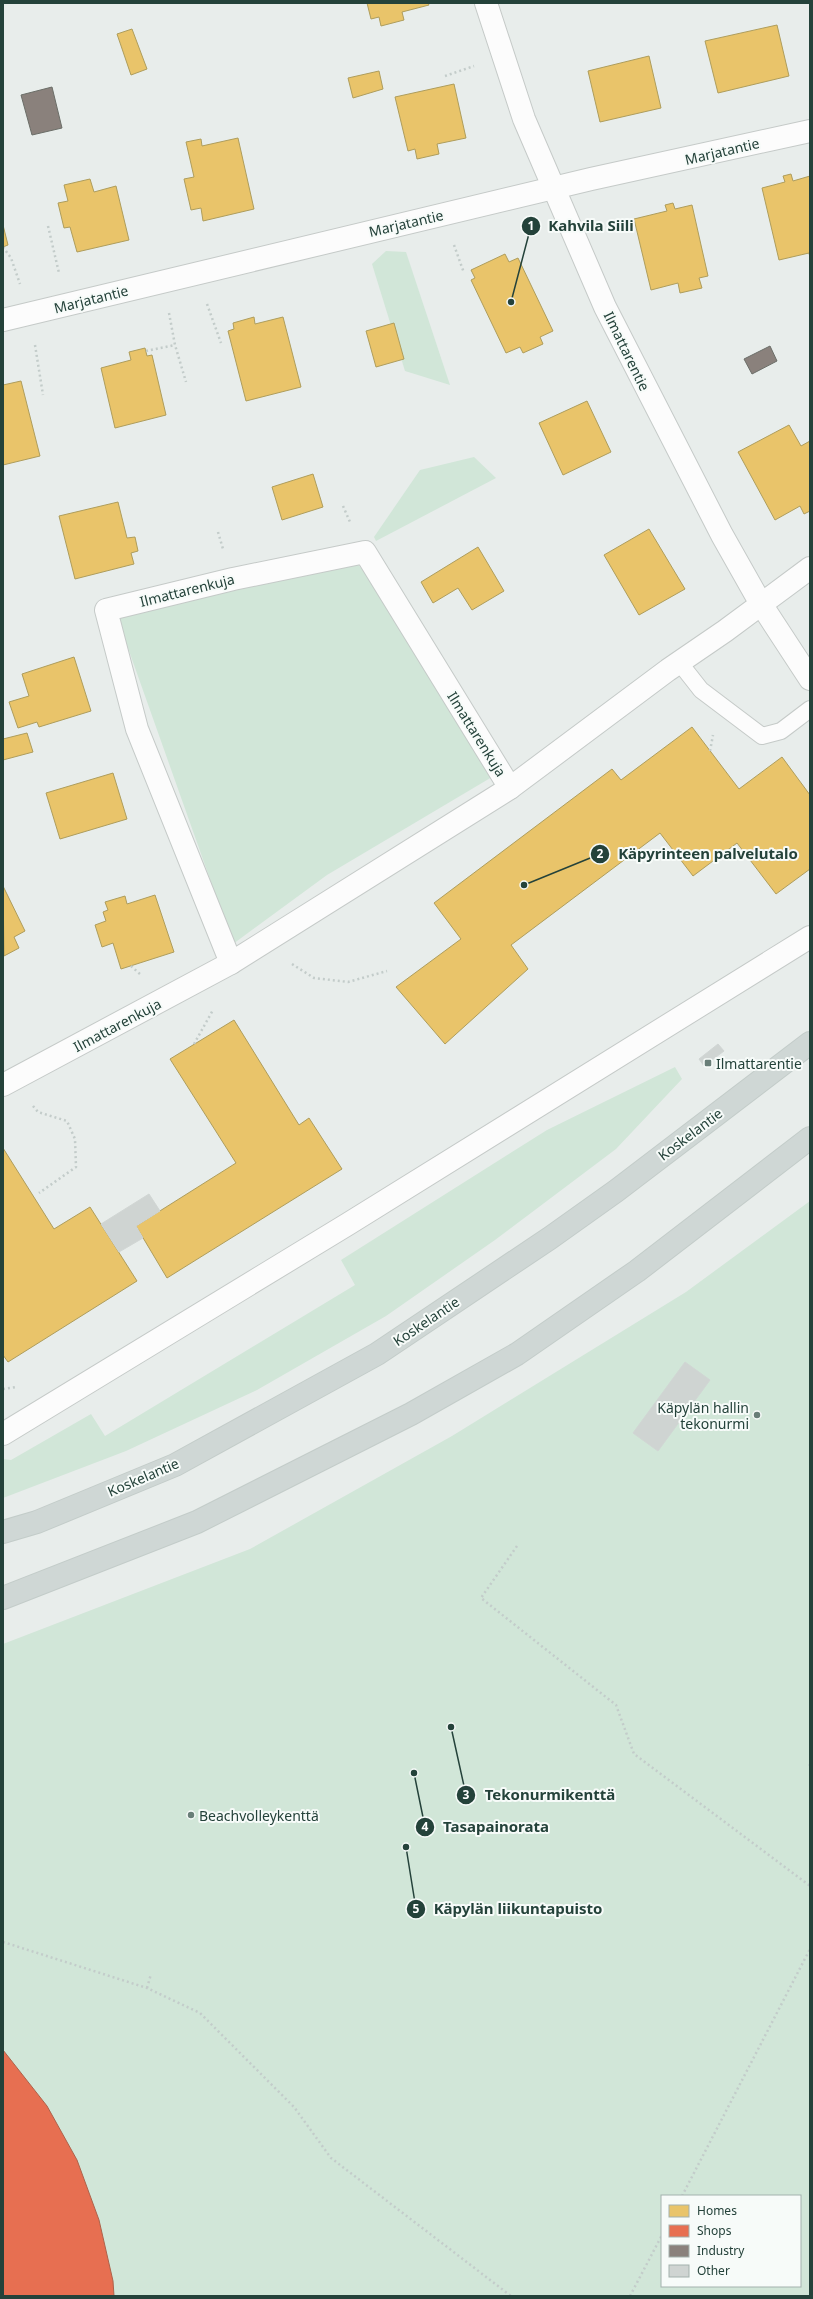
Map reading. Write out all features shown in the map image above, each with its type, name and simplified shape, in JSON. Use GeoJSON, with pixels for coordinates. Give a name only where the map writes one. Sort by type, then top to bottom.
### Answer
{"type":"FeatureCollection","features":[{"type":"Feature","properties":{"kind":"main road","name":"Koskelantie"},"geometry":{"type":"LineString","coordinates":[[3,1532],[37,1522],[175,1465],[377,1354],[550,1238],[610,1195],[810,1042]]}},
{"type":"Feature","properties":{"kind":"main road"},"geometry":{"type":"LineString","coordinates":[[3,1598],[197,1522],[410,1414],[517,1354],[637,1271],[810,1138]]}},
{"type":"Feature","properties":{"kind":"street","name":"Ilmattarentie"},"geometry":{"type":"LineString","coordinates":[[486,3],[524,118],[605,307],[698,492],[760,604],[810,679]]}},
{"type":"Feature","properties":{"kind":"street","name":"Marjatantie"},"geometry":{"type":"LineString","coordinates":[[3,320],[553,188],[810,131]]}},
{"type":"Feature","properties":{"kind":"street","name":"Ilmattarenkuja"},"geometry":{"type":"LineString","coordinates":[[232,964],[138,729],[106,610],[233,578],[365,552],[510,788]]}},
{"type":"Feature","properties":{"kind":"street","name":"Ilmattarenkuja"},"geometry":{"type":"LineString","coordinates":[[8,1083],[232,964],[510,788],[679,662],[810,568]]}},
{"type":"Feature","properties":{"kind":"street"},"geometry":{"type":"LineString","coordinates":[[3,1434],[348,1224],[810,937]]}},
{"type":"Feature","properties":{"kind":"lane"},"geometry":{"type":"LineString","coordinates":[[679,662],[701,690],[762,736],[782,731],[810,709]]}},
{"type":"Feature","properties":{"kind":"path"},"geometry":{"type":"LineString","coordinates":[[445,76],[476,66]]}},
{"type":"Feature","properties":{"kind":"path"},"geometry":{"type":"LineString","coordinates":[[48,226],[67,305]]}},
{"type":"Feature","properties":{"kind":"path"},"geometry":{"type":"LineString","coordinates":[[452,239],[464,273]]}},
{"type":"Feature","properties":{"kind":"path"},"geometry":{"type":"LineString","coordinates":[[3,247],[11,258],[22,291]]}},
{"type":"Feature","properties":{"kind":"path"},"geometry":{"type":"LineString","coordinates":[[205,298],[221,343]]}},
{"type":"Feature","properties":{"kind":"path"},"geometry":{"type":"LineString","coordinates":[[168,307],[175,345],[186,382]]}},
{"type":"Feature","properties":{"kind":"path"},"geometry":{"type":"LineString","coordinates":[[29,314],[43,395]]}},
{"type":"Feature","properties":{"kind":"path"},"geometry":{"type":"LineString","coordinates":[[146,351],[175,345]]}},
{"type":"Feature","properties":{"kind":"path"},"geometry":{"type":"LineString","coordinates":[[263,944],[314,978],[348,982],[387,971]]}},
{"type":"Feature","properties":{"kind":"path"},"geometry":{"type":"LineString","coordinates":[[8,1083],[38,1112],[67,1121],[75,1140],[76,1167],[39,1192]]}},
{"type":"Feature","properties":{"kind":"path"},"geometry":{"type":"LineString","coordinates":[[517,1546],[481,1598],[616,1705],[634,1754],[810,1886]]}},
{"type":"Feature","properties":{"kind":"path"},"geometry":{"type":"LineString","coordinates":[[3,1942],[148,1988],[200,2013],[294,2107],[331,2158],[511,2296]]}},
{"type":"Feature","properties":{"kind":"path"},"geometry":{"type":"LineString","coordinates":[[683,2195],[810,1949]]}},
{"type":"Feature","properties":{"kind":"path"},"geometry":{"type":"LineString","coordinates":[[148,1988],[151,1974]]}},
{"type":"Feature","properties":{"kind":"path"},"geometry":{"type":"LineString","coordinates":[[630,2296],[661,2237]]}},
{"type":"Feature","properties":{"kind":"green space"},"geometry":{"type":"Polygon","coordinates":[[[386,251],[406,252],[450,385],[405,371],[372,264],[386,251]]]}},
{"type":"Feature","properties":{"kind":"green space"},"geometry":{"type":"Polygon","coordinates":[[[474,457],[496,478],[376,541],[374,537],[420,470],[474,457]]]}},
{"type":"Feature","properties":{"kind":"green space"},"geometry":{"type":"Polygon","coordinates":[[[356,562],[386,599],[492,777],[327,875],[233,944],[117,617],[356,562]]]}},
{"type":"Feature","properties":{"kind":"green space"},"geometry":{"type":"Polygon","coordinates":[[[675,1067],[682,1079],[616,1149],[495,1240],[386,1316],[257,1390],[126,1451],[3,1498],[3,1459],[11,1460],[91,1414],[105,1436],[355,1285],[341,1260],[547,1130],[675,1067]]]}},
{"type":"Feature","properties":{"kind":"green space"},"geometry":{"type":"Polygon","coordinates":[[[810,1201],[810,2296],[114,2296],[113,2281],[99,2220],[77,2160],[47,2106],[3,2050],[3,1644],[250,1549],[452,1436],[686,1292],[810,1201]]]}},
{"type":"Feature","properties":{"kind":"building: Homes"},"geometry":{"type":"Polygon","coordinates":[[[367,3],[428,3],[429,5],[402,12],[404,20],[381,26],[379,17],[371,19],[367,3]]]}},
{"type":"Feature","properties":{"kind":"building: Homes"},"geometry":{"type":"Polygon","coordinates":[[[777,25],[789,76],[718,93],[705,41],[777,25]]]}},
{"type":"Feature","properties":{"kind":"building: Homes"},"geometry":{"type":"Polygon","coordinates":[[[132,29],[147,69],[131,75],[117,34],[132,29]]]}},
{"type":"Feature","properties":{"kind":"building: Homes"},"geometry":{"type":"Polygon","coordinates":[[[649,56],[661,108],[600,122],[588,71],[649,56]]]}},
{"type":"Feature","properties":{"kind":"building: Homes"},"geometry":{"type":"Polygon","coordinates":[[[379,71],[383,89],[353,98],[348,78],[379,71]]]}},
{"type":"Feature","properties":{"kind":"building: Homes"},"geometry":{"type":"Polygon","coordinates":[[[454,84],[466,138],[437,144],[439,154],[417,159],[415,149],[408,151],[395,97],[454,84]]]}},
{"type":"Feature","properties":{"kind":"building: Homes"},"geometry":{"type":"Polygon","coordinates":[[[238,138],[254,209],[203,221],[201,208],[191,210],[184,179],[194,177],[186,142],[201,139],[202,146],[238,138]]]}},
{"type":"Feature","properties":{"kind":"building: Homes"},"geometry":{"type":"Polygon","coordinates":[[[791,174],[793,181],[810,176],[810,258],[809,253],[779,260],[762,188],[785,182],[783,176],[791,174]]]}},
{"type":"Feature","properties":{"kind":"building: Homes"},"geometry":{"type":"Polygon","coordinates":[[[90,179],[94,192],[116,186],[129,240],[77,252],[70,227],[64,228],[58,203],[68,201],[64,185],[90,179]]]}},
{"type":"Feature","properties":{"kind":"building: Homes"},"geometry":{"type":"Polygon","coordinates":[[[673,203],[675,209],[692,205],[708,276],[699,278],[702,288],[680,293],[678,283],[651,290],[634,219],[667,211],[665,205],[673,203]]]}},
{"type":"Feature","properties":{"kind":"building: Homes"},"geometry":{"type":"Polygon","coordinates":[[[3,225],[8,245],[3,247],[3,225]]]}},
{"type":"Feature","properties":{"kind":"building: Homes"},"geometry":{"type":"Polygon","coordinates":[[[505,254],[509,262],[518,258],[553,331],[540,337],[543,344],[523,353],[520,347],[506,353],[471,280],[475,278],[471,270],[505,254]]]}},
{"type":"Feature","properties":{"kind":"building: Homes"},"geometry":{"type":"Polygon","coordinates":[[[254,317],[255,324],[283,317],[301,387],[246,401],[228,331],[234,329],[233,323],[254,317]]]}},
{"type":"Feature","properties":{"kind":"building: Homes"},"geometry":{"type":"Polygon","coordinates":[[[394,323],[404,359],[376,367],[366,331],[394,323]]]}},
{"type":"Feature","properties":{"kind":"building: Homes"},"geometry":{"type":"Polygon","coordinates":[[[145,348],[147,356],[152,355],[166,415],[115,428],[101,368],[131,360],[129,352],[145,348]]]}},
{"type":"Feature","properties":{"kind":"building: Homes"},"geometry":{"type":"Polygon","coordinates":[[[21,381],[40,456],[3,465],[3,385],[21,381]]]}},
{"type":"Feature","properties":{"kind":"building: Homes"},"geometry":{"type":"Polygon","coordinates":[[[587,401],[611,452],[563,475],[539,423],[587,401]]]}},
{"type":"Feature","properties":{"kind":"building: Homes"},"geometry":{"type":"Polygon","coordinates":[[[789,425],[801,446],[810,441],[810,511],[804,514],[800,506],[775,520],[738,452],[789,425]]]}},
{"type":"Feature","properties":{"kind":"building: Homes"},"geometry":{"type":"Polygon","coordinates":[[[313,474],[323,507],[282,520],[272,487],[313,474]]]}},
{"type":"Feature","properties":{"kind":"building: Homes"},"geometry":{"type":"Polygon","coordinates":[[[118,502],[127,538],[135,537],[138,551],[131,553],[134,564],[75,579],[59,516],[118,502]]]}},
{"type":"Feature","properties":{"kind":"building: Homes"},"geometry":{"type":"Polygon","coordinates":[[[649,529],[685,589],[639,615],[604,555],[649,529]]]}},
{"type":"Feature","properties":{"kind":"building: Homes"},"geometry":{"type":"Polygon","coordinates":[[[478,547],[504,591],[472,610],[458,588],[433,603],[421,582],[478,547]]]}},
{"type":"Feature","properties":{"kind":"building: Homes"},"geometry":{"type":"Polygon","coordinates":[[[74,657],[91,711],[39,727],[37,722],[18,728],[9,702],[29,696],[22,674],[74,657]]]}},
{"type":"Feature","properties":{"kind":"building: Homes"},"geometry":{"type":"Polygon","coordinates":[[[692,727],[739,789],[782,757],[810,795],[810,869],[776,894],[737,843],[693,876],[660,833],[511,945],[528,969],[445,1044],[396,987],[461,939],[434,903],[612,769],[621,780],[692,727]]]}},
{"type":"Feature","properties":{"kind":"building: Homes"},"geometry":{"type":"Polygon","coordinates":[[[27,733],[33,752],[3,760],[3,739],[27,733]]]}},
{"type":"Feature","properties":{"kind":"building: Homes"},"geometry":{"type":"Polygon","coordinates":[[[113,773],[127,819],[60,839],[46,793],[113,773]]]}},
{"type":"Feature","properties":{"kind":"building: Homes"},"geometry":{"type":"Polygon","coordinates":[[[3,886],[25,931],[14,937],[19,948],[4,956],[3,886]]]}},
{"type":"Feature","properties":{"kind":"building: Homes"},"geometry":{"type":"Polygon","coordinates":[[[155,895],[174,952],[121,969],[113,943],[102,947],[95,925],[106,921],[103,912],[108,910],[105,902],[125,896],[127,904],[155,895]]]}},
{"type":"Feature","properties":{"kind":"building: Homes"},"geometry":{"type":"Polygon","coordinates":[[[234,1020],[299,1125],[309,1118],[342,1169],[167,1278],[136,1226],[236,1163],[170,1059],[234,1020]]]}},
{"type":"Feature","properties":{"kind":"building: Homes"},"geometry":{"type":"Polygon","coordinates":[[[3,1148],[54,1229],[90,1207],[137,1281],[8,1362],[3,1355],[3,1148]]]}},
{"type":"Feature","properties":{"kind":"building: Shops"},"geometry":{"type":"Polygon","coordinates":[[[3,2050],[47,2106],[77,2160],[99,2220],[113,2281],[114,2296],[3,2296],[3,2050]]]}},
{"type":"Feature","properties":{"kind":"building: Industry"},"geometry":{"type":"Polygon","coordinates":[[[52,87],[62,128],[32,135],[21,95],[52,87]]]}},
{"type":"Feature","properties":{"kind":"building: Industry"},"geometry":{"type":"Polygon","coordinates":[[[770,346],[777,361],[752,374],[744,359],[770,346]]]}},
{"type":"Feature","properties":{"kind":"building: Other"},"geometry":{"type":"Polygon","coordinates":[[[718,1044],[724,1051],[704,1066],[699,1059],[718,1044]]]}},
{"type":"Feature","properties":{"kind":"building: Other"},"geometry":{"type":"Polygon","coordinates":[[[149,1194],[160,1211],[136,1226],[143,1238],[119,1252],[101,1224],[149,1194]]]}},
{"type":"Feature","properties":{"kind":"building: Other"},"geometry":{"type":"Polygon","coordinates":[[[685,1362],[710,1380],[658,1451],[633,1433],[685,1362]]]}},
{"type":"Feature","properties":{"kind":"place","name":"Kahvila Siili"},"geometry":{"type":"Point","coordinates":[511,302]}},
{"type":"Feature","properties":{"kind":"place","name":"Käpyrinteen palvelutalo"},"geometry":{"type":"Point","coordinates":[524,885]}},
{"type":"Feature","properties":{"kind":"place","name":"Ilmattarentie"},"geometry":{"type":"Point","coordinates":[708,1063]}},
{"type":"Feature","properties":{"kind":"place","name":"Käpylän hallin tekonurmi"},"geometry":{"type":"Point","coordinates":[757,1415]}},
{"type":"Feature","properties":{"kind":"place","name":"Tekonurmikenttä"},"geometry":{"type":"Point","coordinates":[451,1727]}},
{"type":"Feature","properties":{"kind":"place","name":"Tasapainorata"},"geometry":{"type":"Point","coordinates":[414,1773]}},
{"type":"Feature","properties":{"kind":"place","name":"Beachvolleykenttä"},"geometry":{"type":"Point","coordinates":[191,1815]}},
{"type":"Feature","properties":{"kind":"place","name":"Käpylän liikuntapuisto"},"geometry":{"type":"Point","coordinates":[406,1847]}}]}
